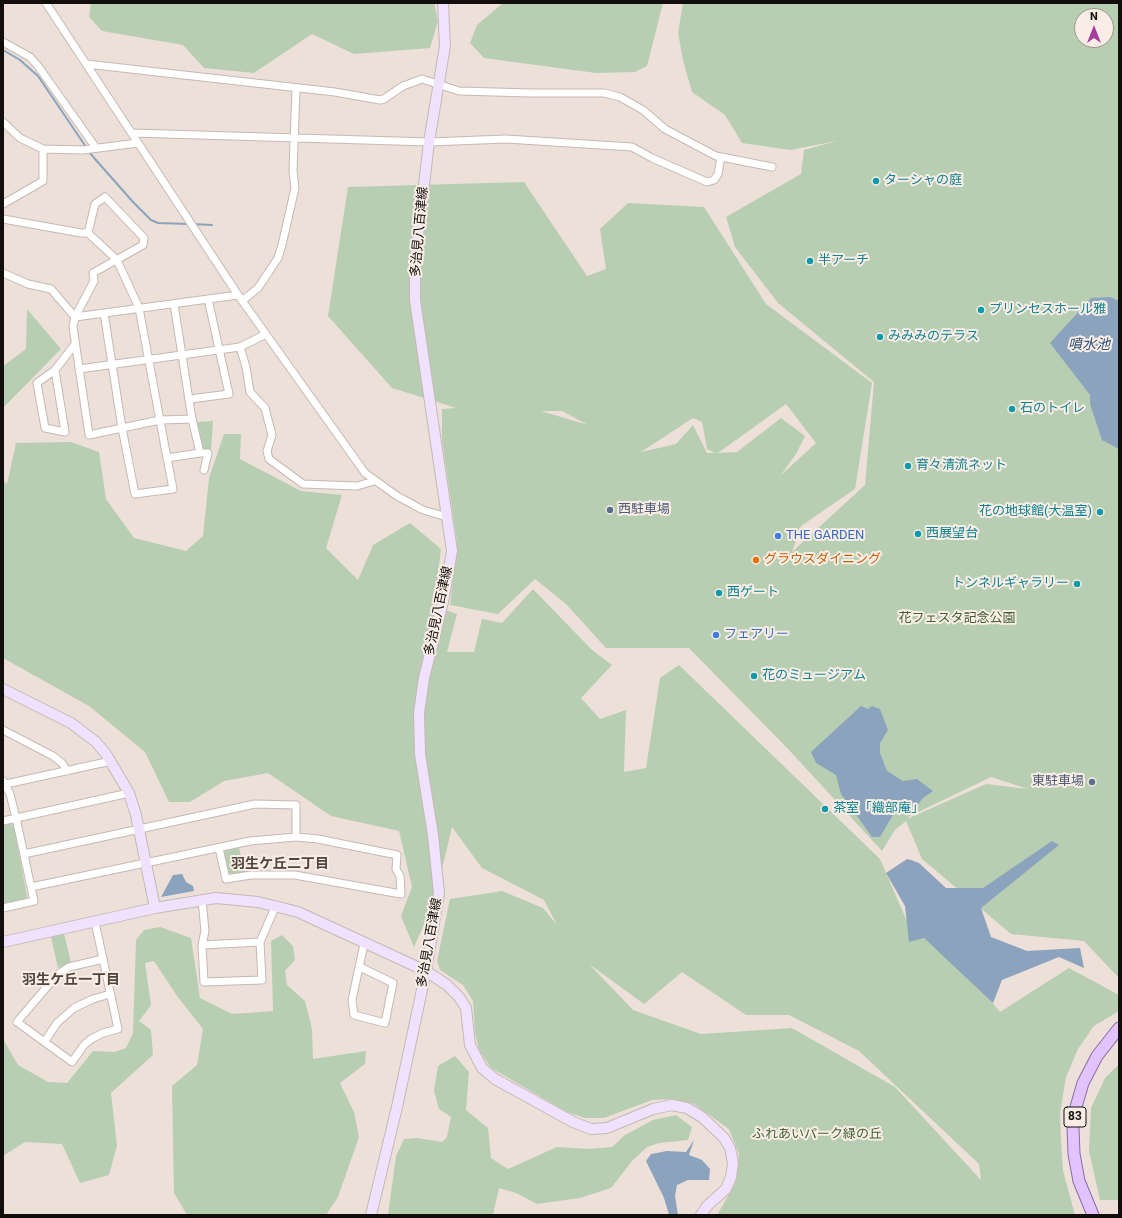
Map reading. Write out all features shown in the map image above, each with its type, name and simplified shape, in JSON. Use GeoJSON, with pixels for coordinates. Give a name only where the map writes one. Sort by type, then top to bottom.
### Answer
{"type":"FeatureCollection","features":[{"type":"Feature","properties":{"kind":"main road","name":"多治見八百津線"},"geometry":{"type":"LineString","coordinates":[[371,1215],[397,1107],[426,971],[437,908],[438,880],[420,754],[419,713],[424,678],[443,602],[452,551],[415,300],[415,261],[429,142],[445,46],[443,3]]}},
{"type":"Feature","properties":{"kind":"main road"},"geometry":{"type":"LineString","coordinates":[[3,689],[71,723],[96,742],[111,761],[129,793],[147,863],[155,908]]}},
{"type":"Feature","properties":{"kind":"main road"},"geometry":{"type":"LineString","coordinates":[[3,942],[155,908],[202,900],[231,898],[276,905],[298,912],[364,944],[426,971],[447,985],[459,997],[466,1008],[470,1045],[482,1068],[495,1079],[567,1119],[591,1129],[607,1128],[654,1109],[672,1105],[687,1108],[702,1117],[717,1130],[730,1148],[732,1171],[726,1189],[707,1206],[701,1215]]}},
{"type":"Feature","properties":{"kind":"main road","name":"83"},"geometry":{"type":"LineString","coordinates":[[1093,1215],[1078,1181],[1074,1154],[1073,1128],[1076,1106],[1083,1083],[1097,1056],[1119,1028]]}},
{"type":"Feature","properties":{"kind":"street"},"geometry":{"type":"LineString","coordinates":[[46,3],[133,133],[138,143],[240,298],[365,473],[374,481],[423,510],[447,517]]}},
{"type":"Feature","properties":{"kind":"street"},"geometry":{"type":"LineString","coordinates":[[3,42],[30,58],[38,66],[94,149]]}},
{"type":"Feature","properties":{"kind":"street"},"geometry":{"type":"LineString","coordinates":[[86,64],[380,100],[414,81],[422,79],[459,91],[530,93],[604,92],[620,97],[643,110],[665,129],[721,157],[772,167]]}},
{"type":"Feature","properties":{"kind":"street"},"geometry":{"type":"LineString","coordinates":[[75,317],[208,299],[240,298],[258,288],[278,258],[294,188],[293,170],[296,89]]}},
{"type":"Feature","properties":{"kind":"street"},"geometry":{"type":"LineString","coordinates":[[3,122],[20,138],[43,150],[84,150],[138,143]]}},
{"type":"Feature","properties":{"kind":"street"},"geometry":{"type":"LineString","coordinates":[[133,133],[429,142],[506,139],[632,147],[652,158],[708,182],[714,180],[718,174],[721,157]]}},
{"type":"Feature","properties":{"kind":"street"},"geometry":{"type":"LineString","coordinates":[[3,204],[43,181],[43,150]]}},
{"type":"Feature","properties":{"kind":"street"},"geometry":{"type":"LineString","coordinates":[[88,233],[95,204],[105,197],[144,238],[143,245],[93,273],[94,281],[75,317],[73,327],[75,344],[89,435],[160,420],[192,418]]}},
{"type":"Feature","properties":{"kind":"street"},"geometry":{"type":"LineString","coordinates":[[3,219],[88,233],[117,260],[139,308],[173,489],[135,494],[122,428],[104,313]]}},
{"type":"Feature","properties":{"kind":"street"},"geometry":{"type":"LineString","coordinates":[[3,273],[28,284],[51,289],[75,317]]}},
{"type":"Feature","properties":{"kind":"street"},"geometry":{"type":"LineString","coordinates":[[190,399],[229,394],[218,350],[208,299]]}},
{"type":"Feature","properties":{"kind":"street"},"geometry":{"type":"LineString","coordinates":[[174,304],[192,418],[200,453]]}},
{"type":"Feature","properties":{"kind":"street"},"geometry":{"type":"LineString","coordinates":[[79,369],[240,347],[266,334]]}},
{"type":"Feature","properties":{"kind":"street"},"geometry":{"type":"LineString","coordinates":[[55,370],[65,432],[45,428],[37,383],[55,370],[75,344]]}},
{"type":"Feature","properties":{"kind":"street"},"geometry":{"type":"LineString","coordinates":[[240,347],[246,368],[250,392],[265,408],[272,435],[267,451],[269,459],[303,484],[357,486],[374,481]]}},
{"type":"Feature","properties":{"kind":"street"},"geometry":{"type":"LineString","coordinates":[[167,458],[208,453],[204,470]]}},
{"type":"Feature","properties":{"kind":"street"},"geometry":{"type":"LineString","coordinates":[[3,730],[53,756],[62,763],[67,771]]}},
{"type":"Feature","properties":{"kind":"street"},"geometry":{"type":"LineString","coordinates":[[3,908],[34,901],[16,818],[4,783],[111,761]]}},
{"type":"Feature","properties":{"kind":"street"},"geometry":{"type":"LineString","coordinates":[[3,821],[129,793]]}},
{"type":"Feature","properties":{"kind":"street"},"geometry":{"type":"LineString","coordinates":[[24,854],[255,804],[296,805],[296,837]]}},
{"type":"Feature","properties":{"kind":"street"},"geometry":{"type":"LineString","coordinates":[[31,887],[250,841],[296,837],[318,839],[397,855],[396,869],[400,876],[401,894],[294,875],[251,875],[226,879],[220,848]]}},
{"type":"Feature","properties":{"kind":"street"},"geometry":{"type":"LineString","coordinates":[[202,900],[205,931],[202,945],[204,982],[262,980],[260,942],[276,905]]}},
{"type":"Feature","properties":{"kind":"street"},"geometry":{"type":"LineString","coordinates":[[95,922],[103,959],[110,994],[118,1029],[103,1033],[91,1039],[84,1045],[72,1062],[17,1022],[57,975],[69,967],[103,959]]}},
{"type":"Feature","properties":{"kind":"street"},"geometry":{"type":"LineString","coordinates":[[202,945],[260,942]]}},
{"type":"Feature","properties":{"kind":"street"},"geometry":{"type":"LineString","coordinates":[[360,967],[393,983],[385,1022],[354,1015],[352,1000],[364,944]]}},
{"type":"Feature","properties":{"kind":"street"},"geometry":{"type":"LineString","coordinates":[[45,1041],[57,1023],[74,1008],[93,999],[110,994]]}},
{"type":"Feature","properties":{"kind":"green space"},"geometry":{"type":"Polygon","coordinates":[[[91,3],[434,3],[438,21],[430,48],[354,54],[312,34],[254,73],[204,68],[183,45],[102,31],[89,17],[91,3]]]}},
{"type":"Feature","properties":{"kind":"green space"},"geometry":{"type":"Polygon","coordinates":[[[503,3],[663,3],[647,66],[635,72],[596,73],[484,58],[470,43],[477,25],[503,3]]]}},
{"type":"Feature","properties":{"kind":"green space","name":"花フェスタ記念公園"},"geometry":{"type":"Polygon","coordinates":[[[683,3],[1119,3],[1119,978],[1084,941],[1011,934],[922,859],[906,821],[895,830],[882,851],[789,750],[689,648],[606,648],[566,604],[535,579],[498,614],[450,605],[457,542],[442,440],[442,409],[456,408],[392,388],[328,316],[348,187],[524,182],[587,276],[606,269],[600,229],[628,203],[704,207],[766,304],[872,383],[855,489],[801,526],[792,552],[865,485],[874,382],[778,303],[735,247],[726,217],[801,174],[804,150],[837,141],[790,150],[742,143],[725,115],[692,92],[683,60],[678,33],[683,3]],[[786,404],[718,453],[737,452],[781,418],[805,436],[796,454],[780,476],[816,443],[786,404]],[[541,411],[588,425],[562,411],[541,411]],[[693,418],[641,452],[676,444],[693,425],[707,453],[715,453],[707,449],[702,422],[693,418]],[[991,777],[910,816],[907,819],[986,784],[1028,789],[991,777]]]}},
{"type":"Feature","properties":{"kind":"green space"},"geometry":{"type":"Polygon","coordinates":[[[27,309],[61,349],[3,408],[3,366],[26,349],[27,309]]]}},
{"type":"Feature","properties":{"kind":"green space"},"geometry":{"type":"Polygon","coordinates":[[[213,421],[211,450],[203,451],[197,422],[213,421]]]}},
{"type":"Feature","properties":{"kind":"green space","name":"ふれあいパーク緑の丘"},"geometry":{"type":"Polygon","coordinates":[[[224,434],[241,434],[240,459],[301,491],[342,495],[326,548],[358,580],[373,545],[410,523],[441,549],[434,606],[457,614],[447,652],[474,652],[482,619],[502,623],[533,589],[592,650],[612,665],[581,698],[600,719],[626,710],[624,772],[646,768],[660,678],[679,665],[880,859],[909,926],[969,974],[1000,1012],[1069,968],[1119,995],[1119,1011],[1094,1026],[1078,1049],[1066,1077],[1060,1113],[1063,1171],[1075,1215],[717,1215],[735,1184],[739,1154],[729,1129],[694,1104],[673,1099],[652,1100],[604,1118],[585,1118],[567,1112],[491,1068],[479,1050],[475,1032],[473,1001],[463,985],[440,970],[437,961],[450,899],[502,891],[543,908],[557,925],[544,900],[482,868],[452,827],[434,902],[414,947],[401,916],[412,887],[399,831],[331,816],[268,773],[224,781],[190,802],[169,802],[145,752],[89,706],[3,658],[3,481],[7,484],[16,443],[71,442],[99,452],[106,499],[134,538],[186,551],[203,536],[209,478],[224,434]],[[589,964],[633,1010],[701,1034],[792,1028],[895,1087],[981,1180],[979,1164],[859,1051],[789,1015],[746,1015],[682,972],[644,1004],[589,964]]]}},
{"type":"Feature","properties":{"kind":"green space"},"geometry":{"type":"Polygon","coordinates":[[[10,823],[14,826],[27,899],[3,904],[3,825],[10,823]]]}},
{"type":"Feature","properties":{"kind":"green space"},"geometry":{"type":"Polygon","coordinates":[[[239,848],[245,873],[232,875],[227,872],[223,853],[226,850],[239,848]]]}},
{"type":"Feature","properties":{"kind":"green space"},"geometry":{"type":"Polygon","coordinates":[[[160,927],[191,938],[200,998],[232,1014],[273,1011],[271,941],[282,935],[293,946],[295,960],[285,971],[287,985],[305,1001],[312,1029],[313,1059],[366,1051],[365,1064],[340,1083],[354,1112],[359,1137],[338,1197],[326,1215],[187,1215],[174,1193],[172,1086],[197,1065],[203,1029],[177,996],[154,961],[145,963],[151,1005],[139,1021],[151,1030],[153,1055],[111,1093],[117,1146],[109,1175],[80,1183],[62,1144],[25,1142],[3,1156],[3,1039],[18,1065],[48,1082],[67,1083],[93,1051],[115,1052],[126,1048],[133,1033],[136,940],[144,930],[160,927]]]}},
{"type":"Feature","properties":{"kind":"green space"},"geometry":{"type":"Polygon","coordinates":[[[64,934],[71,962],[58,968],[51,937],[64,934]]]}},
{"type":"Feature","properties":{"kind":"green space"},"geometry":{"type":"Polygon","coordinates":[[[455,1056],[469,1072],[466,1110],[488,1128],[491,1158],[508,1169],[557,1147],[589,1149],[612,1147],[625,1135],[653,1120],[676,1115],[692,1127],[688,1140],[659,1143],[647,1147],[632,1161],[611,1188],[580,1198],[537,1204],[516,1193],[499,1188],[493,1215],[388,1215],[396,1156],[404,1139],[417,1138],[442,1142],[447,1137],[451,1117],[439,1109],[434,1091],[438,1066],[455,1056]]]}},
{"type":"Feature","properties":{"kind":"green space"},"geometry":{"type":"Polygon","coordinates":[[[1119,1064],[1119,1200],[1100,1200],[1089,1151],[1091,1108],[1105,1078],[1119,1064]]]}},
{"type":"Feature","properties":{"kind":"water","name":"噴水池"},"geometry":{"type":"Polygon","coordinates":[[[1110,297],[1119,301],[1119,449],[1102,440],[1090,404],[1090,395],[1050,343],[1091,298],[1110,297]]]}},
{"type":"Feature","properties":{"kind":"water"},"geometry":{"type":"Polygon","coordinates":[[[861,706],[868,709],[872,706],[880,709],[888,730],[880,743],[880,753],[887,771],[903,781],[917,779],[933,791],[923,798],[913,811],[903,808],[894,813],[880,837],[872,837],[841,794],[836,775],[816,763],[811,752],[861,706]]]}},
{"type":"Feature","properties":{"kind":"water"},"geometry":{"type":"Polygon","coordinates":[[[1052,841],[1059,845],[981,908],[991,937],[1027,951],[1080,948],[1084,968],[1059,957],[1002,980],[993,1003],[924,938],[909,942],[905,906],[886,873],[907,859],[919,863],[946,888],[983,888],[1052,841]]]}},
{"type":"Feature","properties":{"kind":"water"},"geometry":{"type":"Polygon","coordinates":[[[182,874],[186,882],[193,886],[194,891],[161,897],[173,875],[182,874]]]}},
{"type":"Feature","properties":{"kind":"water"},"geometry":{"type":"Polygon","coordinates":[[[694,1140],[689,1155],[702,1160],[710,1169],[709,1180],[688,1180],[677,1185],[675,1196],[678,1215],[669,1215],[664,1198],[646,1161],[651,1154],[667,1151],[686,1152],[694,1140]]]}},
{"type":"Feature","properties":{"kind":"waterway"},"geometry":{"type":"LineString","coordinates":[[3,50],[20,60],[38,76],[86,147]]}},
{"type":"Feature","properties":{"kind":"waterway"},"geometry":{"type":"LineString","coordinates":[[88,151],[151,220],[158,223],[189,224]]}},
{"type":"Feature","properties":{"kind":"waterway"},"geometry":{"type":"LineString","coordinates":[[193,224],[212,225]]}},
{"type":"Feature","properties":{"kind":"place","name":"ターシャの庭"},"geometry":{"type":"Point","coordinates":[876,181]}},
{"type":"Feature","properties":{"kind":"place","name":"半アーチ"},"geometry":{"type":"Point","coordinates":[810,261]}},
{"type":"Feature","properties":{"kind":"place","name":"プリンセスホール雅"},"geometry":{"type":"Point","coordinates":[981,310]}},
{"type":"Feature","properties":{"kind":"place","name":"みみみのテラス"},"geometry":{"type":"Point","coordinates":[880,337]}},
{"type":"Feature","properties":{"kind":"place","name":"石のトイレ"},"geometry":{"type":"Point","coordinates":[1012,409]}},
{"type":"Feature","properties":{"kind":"place","name":"育々清流ネット"},"geometry":{"type":"Point","coordinates":[908,466]}},
{"type":"Feature","properties":{"kind":"place","name":"西駐車場"},"geometry":{"type":"Point","coordinates":[610,510]}},
{"type":"Feature","properties":{"kind":"place","name":"花の地球館(大温室)"},"geometry":{"type":"Point","coordinates":[1100,512]}},
{"type":"Feature","properties":{"kind":"place","name":"西展望台"},"geometry":{"type":"Point","coordinates":[918,534]}},
{"type":"Feature","properties":{"kind":"place","name":"THE GARDEN"},"geometry":{"type":"Point","coordinates":[778,536]}},
{"type":"Feature","properties":{"kind":"place","name":"グラウスダイニング"},"geometry":{"type":"Point","coordinates":[756,560]}},
{"type":"Feature","properties":{"kind":"place","name":"トンネルギャラリー"},"geometry":{"type":"Point","coordinates":[1077,584]}},
{"type":"Feature","properties":{"kind":"place","name":"西ゲート"},"geometry":{"type":"Point","coordinates":[719,593]}},
{"type":"Feature","properties":{"kind":"place","name":"フェアリー"},"geometry":{"type":"Point","coordinates":[716,635]}},
{"type":"Feature","properties":{"kind":"place","name":"花のミュージアム"},"geometry":{"type":"Point","coordinates":[754,676]}},
{"type":"Feature","properties":{"kind":"place","name":"東駐車場"},"geometry":{"type":"Point","coordinates":[1092,782]}},
{"type":"Feature","properties":{"kind":"place","name":"茶室「織部庵」"},"geometry":{"type":"Point","coordinates":[825,809]}},
{"type":"Feature","properties":{"kind":"district","name":"羽生ケ丘二丁目"},"geometry":{"type":"Point","coordinates":[280,864]}},
{"type":"Feature","properties":{"kind":"district","name":"羽生ケ丘一丁目"},"geometry":{"type":"Point","coordinates":[71,980]}}]}
